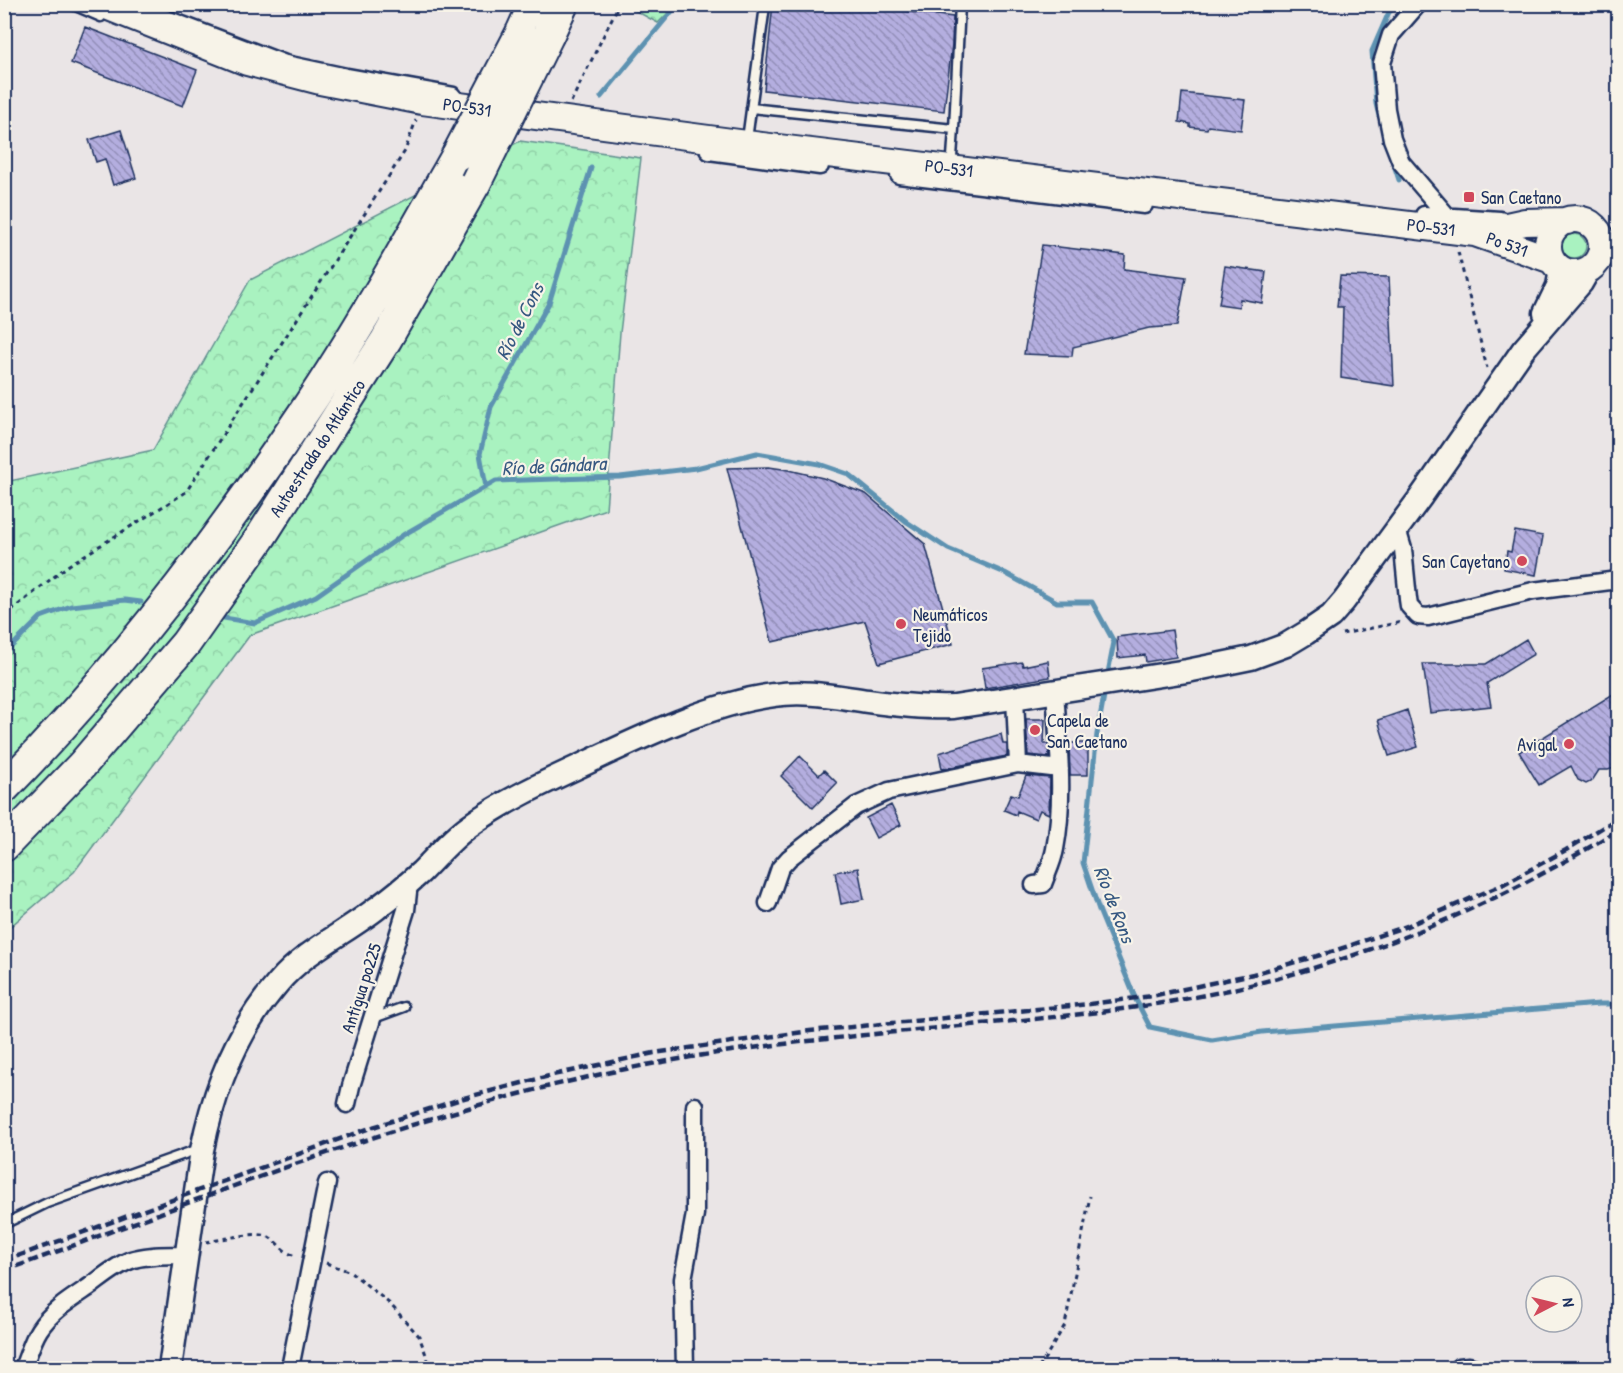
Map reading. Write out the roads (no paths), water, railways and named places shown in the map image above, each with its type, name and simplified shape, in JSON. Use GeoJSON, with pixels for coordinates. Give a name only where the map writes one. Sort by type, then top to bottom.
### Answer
{"type":"FeatureCollection","features":[{"type":"Feature","properties":{"kind":"highway","name":"Autoestrada do Atlántico"},"geometry":{"type":"LineString","coordinates":[[4,846],[82,765],[192,633],[260,538],[386,340],[476,182],[535,33],[534,4]]}},
{"type":"Feature","properties":{"kind":"highway","name":"Autoestrada do Atlántico"},"geometry":{"type":"LineString","coordinates":[[4,788],[40,751],[123,656],[219,532],[304,412],[373,303],[457,155],[535,33],[563,4]]}},
{"type":"Feature","properties":{"kind":"main road","name":"PO-531"},"geometry":{"type":"LineString","coordinates":[[105,12],[247,62],[320,81],[422,101],[1465,237]]}},
{"type":"Feature","properties":{"kind":"main road"},"geometry":{"type":"LineString","coordinates":[[170,1368],[202,1150],[213,1101],[225,1070],[257,1010],[278,982],[303,960],[374,911],[409,883],[452,840],[503,803],[618,748],[724,706],[792,693],[823,694],[934,708],[978,704],[1055,690],[1187,671],[1251,658],[1291,642],[1331,616],[1344,601],[1397,530],[1529,342],[1581,283],[1610,243],[1589,224],[1578,220],[1567,221],[1558,225],[1550,237],[1548,246],[1557,265],[1558,286],[1529,342]]}},
{"type":"Feature","properties":{"kind":"main road","name":"PO-531"},"geometry":{"type":"LineString","coordinates":[[1525,222],[1567,221]]}},
{"type":"Feature","properties":{"kind":"main road","name":"Po 531"},"geometry":{"type":"LineString","coordinates":[[1465,237],[1525,222]]}},
{"type":"Feature","properties":{"kind":"main road","name":"Po 531"},"geometry":{"type":"LineString","coordinates":[[1465,237],[1526,251],[1557,265]]}},
{"type":"Feature","properties":{"kind":"main road"},"geometry":{"type":"LineString","coordinates":[[1557,265],[1572,273],[1589,269]]}},
{"type":"Feature","properties":{"kind":"street"},"geometry":{"type":"LineString","coordinates":[[1418,4],[1391,35],[1382,63],[1386,109],[1392,139],[1401,162],[1448,217]]}},
{"type":"Feature","properties":{"kind":"street","name":"PO-531"},"geometry":{"type":"LineString","coordinates":[[554,119],[636,120],[952,157],[1036,172],[1401,213],[1525,222]]}},
{"type":"Feature","properties":{"kind":"street"},"geometry":{"type":"LineString","coordinates":[[1397,530],[1403,549],[1409,606],[1418,616],[1428,617],[1533,591],[1618,580]]}},
{"type":"Feature","properties":{"kind":"street"},"geometry":{"type":"LineString","coordinates":[[1034,885],[1042,884],[1055,851],[1061,788],[1055,690]]}},
{"type":"Feature","properties":{"kind":"street"},"geometry":{"type":"LineString","coordinates":[[1015,698],[1018,764]]}},
{"type":"Feature","properties":{"kind":"street"},"geometry":{"type":"LineString","coordinates":[[768,903],[780,868],[789,858],[856,806],[889,791],[1018,764],[1060,769]]}},
{"type":"Feature","properties":{"kind":"street","name":"Antigua po225"},"geometry":{"type":"LineString","coordinates":[[347,1104],[406,910],[409,883]]}},
{"type":"Feature","properties":{"kind":"street"},"geometry":{"type":"LineString","coordinates":[[686,1368],[683,1279],[694,1214],[695,1106]]}},
{"type":"Feature","properties":{"kind":"street"},"geometry":{"type":"LineString","coordinates":[[290,1368],[327,1184]]}},
{"type":"Feature","properties":{"kind":"street"},"geometry":{"type":"LineString","coordinates":[[23,1368],[39,1330],[59,1308],[106,1274],[142,1257],[188,1250]]}},
{"type":"Feature","properties":{"kind":"street"},"geometry":{"type":"LineString","coordinates":[[1459,1368],[1469,1365],[1475,1368]]}},
{"type":"Feature","properties":{"kind":"lane"},"geometry":{"type":"LineString","coordinates":[[71,4],[105,12]]}},
{"type":"Feature","properties":{"kind":"lane"},"geometry":{"type":"LineString","coordinates":[[138,4],[286,60],[454,92],[467,107]]}},
{"type":"Feature","properties":{"kind":"lane"},"geometry":{"type":"LineString","coordinates":[[748,132],[767,4]]}},
{"type":"Feature","properties":{"kind":"lane"},"geometry":{"type":"LineString","coordinates":[[952,157],[960,4]]}},
{"type":"Feature","properties":{"kind":"lane"},"geometry":{"type":"LineString","coordinates":[[238,70],[274,69]]}},
{"type":"Feature","properties":{"kind":"lane"},"geometry":{"type":"LineString","coordinates":[[751,108],[954,129]]}},
{"type":"Feature","properties":{"kind":"lane"},"geometry":{"type":"LineString","coordinates":[[372,1018],[404,1007]]}},
{"type":"Feature","properties":{"kind":"lane"},"geometry":{"type":"LineString","coordinates":[[4,1224],[47,1203],[190,1152],[202,1150]]}},
{"type":"Feature","properties":{"kind":"waterway","name":"Río de Cons"},"geometry":{"type":"LineString","coordinates":[[601,97],[678,4]]}},
{"type":"Feature","properties":{"kind":"waterway"},"geometry":{"type":"LineString","coordinates":[[1379,116],[1372,51],[1389,12],[1400,4]]}},
{"type":"Feature","properties":{"kind":"waterway"},"geometry":{"type":"LineString","coordinates":[[1393,162],[1399,180]]}},
{"type":"Feature","properties":{"kind":"waterway","name":"Río de Cons"},"geometry":{"type":"LineString","coordinates":[[486,487],[480,454],[491,407],[549,303],[591,168]]}},
{"type":"Feature","properties":{"kind":"waterway","name":"Río de Gándara"},"geometry":{"type":"LineString","coordinates":[[224,618],[255,623],[316,596],[403,535],[496,481],[620,477],[696,468],[757,453],[819,464],[848,474],[907,522],[948,549],[1005,573],[1057,602],[1092,602],[1114,642],[1107,678]]}},
{"type":"Feature","properties":{"kind":"waterway","name":"Río de Gándara"},"geometry":{"type":"LineString","coordinates":[[4,654],[41,617],[71,606],[125,600],[141,602]]}},
{"type":"Feature","properties":{"kind":"waterway","name":"Río de Rons"},"geometry":{"type":"LineString","coordinates":[[1105,690],[1097,734],[1083,863],[1099,910],[1136,1000],[1150,1027],[1212,1040],[1262,1032],[1618,1004]]}},
{"type":"Feature","properties":{"kind":"railway"},"geometry":{"type":"LineString","coordinates":[[4,1261],[373,1127],[464,1098],[553,1075],[654,1053],[810,1031],[1152,996],[1253,974],[1328,953],[1407,926],[1502,885],[1618,818]]}},
{"type":"Feature","properties":{"kind":"railway"},"geometry":{"type":"LineString","coordinates":[[4,1271],[327,1153],[408,1126],[573,1081],[657,1063],[743,1049],[1102,1012],[1162,1003],[1282,977],[1399,939],[1455,916],[1511,890],[1618,830]]}},
{"type":"Feature","properties":{"kind":"place","name":"San Caetano"},"geometry":{"type":"Point","coordinates":[1469,197]}},
{"type":"Feature","properties":{"kind":"place","name":"San Cayetano"},"geometry":{"type":"Point","coordinates":[1522,561]}},
{"type":"Feature","properties":{"kind":"place","name":"Neumáticos Tejido"},"geometry":{"type":"Point","coordinates":[901,624]}},
{"type":"Feature","properties":{"kind":"place","name":"Capela de San Caetano"},"geometry":{"type":"Point","coordinates":[1035,730]}},
{"type":"Feature","properties":{"kind":"place","name":"Avigal"},"geometry":{"type":"Point","coordinates":[1569,744]}}]}
